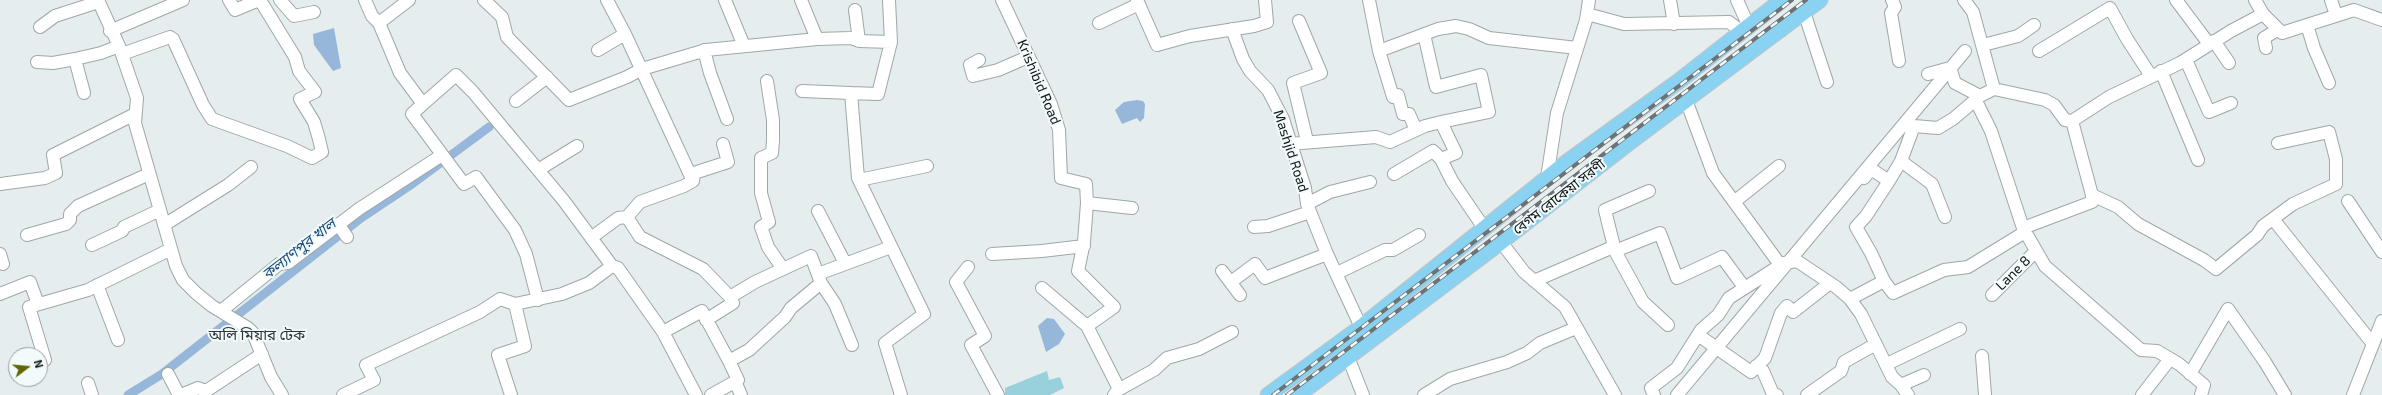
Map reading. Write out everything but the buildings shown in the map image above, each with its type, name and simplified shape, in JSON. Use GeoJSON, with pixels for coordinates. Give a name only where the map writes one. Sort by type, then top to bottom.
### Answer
{"type":"FeatureCollection","features":[{"type":"Feature","properties":{"kind":"main road","name":"বেগম রোকেয়া সরণী"},"geometry":{"type":"LineString","coordinates":[[1268,395],[1361,326],[1547,178],[1745,30],[1782,0]]}},
{"type":"Feature","properties":{"kind":"main road","name":"বেগম রোকেয়া সরণী"},"geometry":{"type":"LineString","coordinates":[[1298,395],[1820,0]]}},
{"type":"Feature","properties":{"kind":"main road"},"geometry":{"type":"LineString","coordinates":[[1745,30],[1756,49]]}},
{"type":"Feature","properties":{"kind":"street"},"geometry":{"type":"LineString","coordinates":[[110,31],[183,0]]}},
{"type":"Feature","properties":{"kind":"street"},"geometry":{"type":"LineString","coordinates":[[37,62],[53,63],[75,59],[120,50],[170,37],[173,39],[203,105],[212,119],[287,146],[312,158],[322,152],[314,122],[300,99],[314,92],[299,71],[292,52],[259,0],[235,10],[229,0]]}},
{"type":"Feature","properties":{"kind":"street"},"geometry":{"type":"LineString","coordinates":[[280,0],[294,16],[314,12]]}},
{"type":"Feature","properties":{"kind":"street"},"geometry":{"type":"LineString","coordinates":[[365,0],[372,16],[379,23],[400,73],[423,104]]}},
{"type":"Feature","properties":{"kind":"street"},"geometry":{"type":"LineString","coordinates":[[379,23],[409,0]]}},
{"type":"Feature","properties":{"kind":"street"},"geometry":{"type":"LineString","coordinates":[[484,0],[502,18],[507,37],[569,100],[627,77],[642,69],[704,50],[817,39],[851,38],[859,41],[891,42]]}},
{"type":"Feature","properties":{"kind":"street"},"geometry":{"type":"LineString","coordinates":[[607,0],[642,69],[693,181]]}},
{"type":"Feature","properties":{"kind":"street"},"geometry":{"type":"LineString","coordinates":[[725,0],[744,46]]}},
{"type":"Feature","properties":{"kind":"street"},"geometry":{"type":"LineString","coordinates":[[801,0],[817,39]]}},
{"type":"Feature","properties":{"kind":"street"},"geometry":{"type":"LineString","coordinates":[[802,91],[878,94],[891,42],[889,0]]}},
{"type":"Feature","properties":{"kind":"street","name":"Krishibid Road"},"geometry":{"type":"LineString","coordinates":[[1002,0],[1051,104],[1059,130],[1060,178],[1086,184],[1087,203],[1084,246],[1078,271],[1114,307],[1086,326]]}},
{"type":"Feature","properties":{"kind":"street"},"geometry":{"type":"LineString","coordinates":[[1099,23],[1138,2],[1157,45],[1190,36],[1267,22],[1265,0]]}},
{"type":"Feature","properties":{"kind":"street"},"geometry":{"type":"LineString","coordinates":[[1369,0],[1379,51],[1393,97],[1398,95],[1403,114],[1409,114],[1416,130]]}},
{"type":"Feature","properties":{"kind":"street"},"geometry":{"type":"LineString","coordinates":[[1547,178],[1557,113],[1587,14],[1589,0]]}},
{"type":"Feature","properties":{"kind":"street"},"geometry":{"type":"LineString","coordinates":[[1670,0],[1674,24]]}},
{"type":"Feature","properties":{"kind":"street"},"geometry":{"type":"LineString","coordinates":[[1737,0],[1745,30]]}},
{"type":"Feature","properties":{"kind":"street"},"geometry":{"type":"LineString","coordinates":[[1892,0],[1895,7],[1891,13],[1900,61]]}},
{"type":"Feature","properties":{"kind":"street"},"geometry":{"type":"LineString","coordinates":[[1964,0],[1973,12],[1994,90]]}},
{"type":"Feature","properties":{"kind":"street"},"geometry":{"type":"LineString","coordinates":[[2176,0],[2229,63]]}},
{"type":"Feature","properties":{"kind":"street"},"geometry":{"type":"LineString","coordinates":[[2255,0],[2263,14],[2277,30],[2282,33],[2354,10],[2382,20]]}},
{"type":"Feature","properties":{"kind":"street"},"geometry":{"type":"LineString","coordinates":[[2331,0],[2336,15]]}},
{"type":"Feature","properties":{"kind":"street"},"geometry":{"type":"LineString","coordinates":[[40,27],[55,16],[98,1],[110,31],[120,50],[137,98],[135,123],[176,266],[184,280],[201,297],[248,328],[262,354],[270,376],[282,395]]}},
{"type":"Feature","properties":{"kind":"street"},"geometry":{"type":"LineString","coordinates":[[2039,51],[2110,8],[2127,39],[2156,74],[2198,160]]}},
{"type":"Feature","properties":{"kind":"street"},"geometry":{"type":"LineString","coordinates":[[855,10],[859,41]]}},
{"type":"Feature","properties":{"kind":"street"},"geometry":{"type":"LineString","coordinates":[[1804,12],[1827,82]]}},
{"type":"Feature","properties":{"kind":"street"},"geometry":{"type":"LineString","coordinates":[[1587,14],[1624,24],[1730,22],[1745,30]]}},
{"type":"Feature","properties":{"kind":"street"},"geometry":{"type":"LineString","coordinates":[[2072,121],[2092,195],[2092,202],[2024,230],[1968,267],[1944,270],[1893,293],[1884,281],[1872,253],[1856,227],[1866,216],[1901,161],[1914,126],[1938,128],[1978,98],[1994,90],[2045,100],[2054,105],[2065,120],[2072,121],[2109,97],[2186,60],[2212,43],[2263,14]]}},
{"type":"Feature","properties":{"kind":"street"},"geometry":{"type":"LineString","coordinates":[[1299,21],[1321,73],[1293,83],[1307,141]]}},
{"type":"Feature","properties":{"kind":"street"},"geometry":{"type":"LineString","coordinates":[[1983,45],[2018,36],[2034,25]]}},
{"type":"Feature","properties":{"kind":"street"},"geometry":{"type":"LineString","coordinates":[[2307,25],[2314,48],[2329,83]]}},
{"type":"Feature","properties":{"kind":"street"},"geometry":{"type":"LineString","coordinates":[[1379,51],[1424,34],[1456,26],[1469,29],[1489,38],[1577,48]]}},
{"type":"Feature","properties":{"kind":"street","name":"Mashjid Road"},"geometry":{"type":"LineString","coordinates":[[1232,29],[1243,59],[1276,104],[1283,119],[1289,144],[1305,188],[1309,208],[1327,254],[1361,326]]}},
{"type":"Feature","properties":{"kind":"street"},"geometry":{"type":"LineString","coordinates":[[2266,48],[2264,38],[2277,30]]}},
{"type":"Feature","properties":{"kind":"street"},"geometry":{"type":"LineString","coordinates":[[598,50],[625,34]]}},
{"type":"Feature","properties":{"kind":"street"},"geometry":{"type":"LineString","coordinates":[[1289,144],[1307,141],[1376,137],[1390,142],[1416,130],[1441,122],[1489,112],[1481,75],[1436,87],[1424,34]]}},
{"type":"Feature","properties":{"kind":"street"},"geometry":{"type":"LineString","coordinates":[[704,50],[710,73],[727,119]]}},
{"type":"Feature","properties":{"kind":"street"},"geometry":{"type":"LineString","coordinates":[[1677,395],[1965,51]]}},
{"type":"Feature","properties":{"kind":"street"},"geometry":{"type":"LineString","coordinates":[[979,60],[970,65],[972,76],[998,70],[1028,57]]}},
{"type":"Feature","properties":{"kind":"street"},"geometry":{"type":"LineString","coordinates":[[75,59],[84,94]]}},
{"type":"Feature","properties":{"kind":"street"},"geometry":{"type":"LineString","coordinates":[[2186,60],[2209,112],[2231,103]]}},
{"type":"Feature","properties":{"kind":"street"},"geometry":{"type":"LineString","coordinates":[[1928,74],[1950,68],[1954,83],[1978,98],[1991,131],[2024,230],[2035,252],[2050,270],[2141,350],[2157,351],[2204,385],[2201,395]]}},
{"type":"Feature","properties":{"kind":"street"},"geometry":{"type":"LineString","coordinates":[[538,300],[526,254],[515,230],[476,177],[464,184],[412,114],[456,75],[473,92],[564,201],[612,266],[618,268],[663,332],[696,395]]}},
{"type":"Feature","properties":{"kind":"street"},"geometry":{"type":"LineString","coordinates":[[516,101],[547,77]]}},
{"type":"Feature","properties":{"kind":"street"},"geometry":{"type":"LineString","coordinates":[[767,81],[773,120],[773,141],[772,153],[761,158],[761,193],[769,222],[761,227],[768,248],[783,269]]}},
{"type":"Feature","properties":{"kind":"street"},"geometry":{"type":"LineString","coordinates":[[851,93],[859,180],[924,314],[885,343],[901,395]]}},
{"type":"Feature","properties":{"kind":"street"},"geometry":{"type":"LineString","coordinates":[[1686,100],[1713,173],[1771,250],[1780,266]]}},
{"type":"Feature","properties":{"kind":"street"},"geometry":{"type":"LineString","coordinates":[[0,184],[45,178],[56,173],[53,155],[135,114]]}},
{"type":"Feature","properties":{"kind":"street"},"geometry":{"type":"LineString","coordinates":[[1441,122],[1456,153],[1441,159]]}},
{"type":"Feature","properties":{"kind":"street"},"geometry":{"type":"LineString","coordinates":[[2092,195],[2118,207],[2138,224],[2204,260],[2216,269],[2273,219],[2293,204],[2336,184],[2336,159],[2329,132],[2278,143]]}},
{"type":"Feature","properties":{"kind":"street"},"geometry":{"type":"LineString","coordinates":[[693,181],[694,174],[728,162],[723,144]]}},
{"type":"Feature","properties":{"kind":"street"},"geometry":{"type":"LineString","coordinates":[[538,170],[577,146]]}},
{"type":"Feature","properties":{"kind":"street"},"geometry":{"type":"LineString","coordinates":[[1394,174],[1434,151],[1441,159],[1452,181],[1484,228]]}},
{"type":"Feature","properties":{"kind":"street"},"geometry":{"type":"LineString","coordinates":[[226,314],[253,283],[279,264],[288,263],[343,231],[444,158]]}},
{"type":"Feature","properties":{"kind":"street"},"geometry":{"type":"LineString","coordinates":[[1901,161],[1932,184],[1945,217]]}},
{"type":"Feature","properties":{"kind":"street"},"geometry":{"type":"LineString","coordinates":[[164,225],[228,185],[251,166]]}},
{"type":"Feature","properties":{"kind":"street"},"geometry":{"type":"LineString","coordinates":[[859,180],[927,166]]}},
{"type":"Feature","properties":{"kind":"street"},"geometry":{"type":"LineString","coordinates":[[1734,202],[1779,166]]}},
{"type":"Feature","properties":{"kind":"street"},"geometry":{"type":"LineString","coordinates":[[27,235],[66,224],[70,220],[70,214],[78,206],[148,169]]}},
{"type":"Feature","properties":{"kind":"street"},"geometry":{"type":"LineString","coordinates":[[1826,223],[1872,169],[1889,181]]}},
{"type":"Feature","properties":{"kind":"street"},"geometry":{"type":"LineString","coordinates":[[591,238],[618,218],[626,216],[640,202],[684,186],[693,181]]}},
{"type":"Feature","properties":{"kind":"street"},"geometry":{"type":"LineString","coordinates":[[1254,227],[1268,226],[1309,208],[1330,192],[1370,182]]}},
{"type":"Feature","properties":{"kind":"street"},"geometry":{"type":"LineString","coordinates":[[1649,191],[1605,209],[1614,249],[1644,302],[1668,325]]}},
{"type":"Feature","properties":{"kind":"street"},"geometry":{"type":"LineString","coordinates":[[2348,202],[2382,252]]}},
{"type":"Feature","properties":{"kind":"street"},"geometry":{"type":"LineString","coordinates":[[1087,203],[1132,208]]}},
{"type":"Feature","properties":{"kind":"street"},"geometry":{"type":"LineString","coordinates":[[92,245],[122,231],[124,226],[160,210]]}},
{"type":"Feature","properties":{"kind":"street"},"geometry":{"type":"LineString","coordinates":[[818,211],[845,263]]}},
{"type":"Feature","properties":{"kind":"street"},"geometry":{"type":"LineString","coordinates":[[626,216],[640,237],[703,269],[730,297],[733,302],[706,320]]}},
{"type":"Feature","properties":{"kind":"street"},"geometry":{"type":"LineString","coordinates":[[2273,219],[2373,344]]}},
{"type":"Feature","properties":{"kind":"street"},"geometry":{"type":"LineString","coordinates":[[1534,281],[1614,249],[1660,233],[1677,278],[1722,257],[1744,287]]}},
{"type":"Feature","properties":{"kind":"street"},"geometry":{"type":"LineString","coordinates":[[1337,273],[1385,250],[1393,250],[1419,235]]}},
{"type":"Feature","properties":{"kind":"street"},"geometry":{"type":"LineString","coordinates":[[1501,242],[1524,272],[1565,308],[1615,395]]}},
{"type":"Feature","properties":{"kind":"street"},"geometry":{"type":"LineString","coordinates":[[992,254],[1042,252],[1084,246]]}},
{"type":"Feature","properties":{"kind":"street"},"geometry":{"type":"LineString","coordinates":[[729,361],[749,350],[785,317],[791,308],[819,278],[845,263],[891,247]]}},
{"type":"Feature","properties":{"kind":"street"},"geometry":{"type":"LineString","coordinates":[[41,347],[29,308],[97,285],[171,249]]}},
{"type":"Feature","properties":{"kind":"street","name":"Lane 8"},"geometry":{"type":"LineString","coordinates":[[1992,295],[2035,252]]}},
{"type":"Feature","properties":{"kind":"street"},"geometry":{"type":"LineString","coordinates":[[1231,282],[1255,264],[1265,278],[1327,254]]}},
{"type":"Feature","properties":{"kind":"street"},"geometry":{"type":"LineString","coordinates":[[730,297],[811,256],[819,278],[835,304],[852,345]]}},
{"type":"Feature","properties":{"kind":"street"},"geometry":{"type":"LineString","coordinates":[[1654,395],[1651,388],[1677,368],[1698,335],[1718,315],[1729,298],[1744,287],[1780,266],[1797,261],[1830,283],[1850,299],[1861,314],[1887,364],[1892,377],[1904,390],[1924,374]]}},
{"type":"Feature","properties":{"kind":"street"},"geometry":{"type":"LineString","coordinates":[[343,395],[374,380],[366,365],[480,312],[500,299],[515,304],[562,294],[589,282],[612,266]]}},
{"type":"Feature","properties":{"kind":"street"},"geometry":{"type":"LineString","coordinates":[[968,267],[956,282],[985,336],[971,345],[998,395]]}},
{"type":"Feature","properties":{"kind":"street"},"geometry":{"type":"LineString","coordinates":[[1222,271],[1240,294]]}},
{"type":"Feature","properties":{"kind":"street"},"geometry":{"type":"LineString","coordinates":[[1850,299],[1884,281]]}},
{"type":"Feature","properties":{"kind":"street"},"geometry":{"type":"LineString","coordinates":[[0,294],[30,282],[38,304]]}},
{"type":"Feature","properties":{"kind":"street"},"geometry":{"type":"LineString","coordinates":[[1698,335],[1751,372],[1765,358],[1782,312],[1787,306],[1793,312],[1830,283]]}},
{"type":"Feature","properties":{"kind":"street"},"geometry":{"type":"LineString","coordinates":[[97,285],[118,340]]}},
{"type":"Feature","properties":{"kind":"street"},"geometry":{"type":"LineString","coordinates":[[1042,288],[1086,326],[1116,392],[1154,370],[1166,358],[1199,349],[1232,332]]}},
{"type":"Feature","properties":{"kind":"street"},"geometry":{"type":"LineString","coordinates":[[511,395],[498,355],[526,346],[515,304]]}},
{"type":"Feature","properties":{"kind":"street"},"geometry":{"type":"LineString","coordinates":[[2190,374],[2228,309],[2265,362],[2285,395]]}},
{"type":"Feature","properties":{"kind":"street"},"geometry":{"type":"LineString","coordinates":[[663,332],[702,311],[738,380],[711,395]]}},
{"type":"Feature","properties":{"kind":"street"},"geometry":{"type":"LineString","coordinates":[[2353,395],[2382,321]]}},
{"type":"Feature","properties":{"kind":"street"},"geometry":{"type":"LineString","coordinates":[[1424,395],[1450,379],[1507,362],[1527,353],[1540,343],[1576,328]]}},
{"type":"Feature","properties":{"kind":"street"},"geometry":{"type":"LineString","coordinates":[[1887,364],[1960,329]]}},
{"type":"Feature","properties":{"kind":"street"},"geometry":{"type":"LineString","coordinates":[[1807,395],[1841,371],[1844,362],[1876,344]]}},
{"type":"Feature","properties":{"kind":"street"},"geometry":{"type":"LineString","coordinates":[[168,374],[180,395],[198,388],[206,391],[262,354]]}},
{"type":"Feature","properties":{"kind":"street"},"geometry":{"type":"LineString","coordinates":[[1982,356],[1985,395]]}},
{"type":"Feature","properties":{"kind":"street"},"geometry":{"type":"LineString","coordinates":[[1348,357],[1363,395]]}},
{"type":"Feature","properties":{"kind":"street"},"geometry":{"type":"LineString","coordinates":[[2142,395],[2170,359]]}},
{"type":"Feature","properties":{"kind":"street"},"geometry":{"type":"LineString","coordinates":[[1756,366],[1763,371],[1773,395]]}},
{"type":"Feature","properties":{"kind":"street"},"geometry":{"type":"LineString","coordinates":[[735,382],[741,395]]}},
{"type":"Feature","properties":{"kind":"street"},"geometry":{"type":"LineString","coordinates":[[88,383],[92,395]]}},
{"type":"Feature","properties":{"kind":"shaded area"},"geometry":{"type":"Polygon","coordinates":[[[334,28],[341,68],[333,71],[314,45],[313,34],[334,28]]]}},
{"type":"Feature","properties":{"kind":"shaded area"},"geometry":{"type":"Polygon","coordinates":[[[1137,100],[1143,101],[1145,104],[1144,118],[1140,122],[1137,118],[1122,124],[1115,110],[1124,102],[1137,100]]]}},
{"type":"Feature","properties":{"kind":"shaded area"},"geometry":{"type":"Polygon","coordinates":[[[1047,318],[1054,319],[1065,334],[1059,344],[1046,352],[1038,326],[1047,318]]]}},
{"type":"Feature","properties":{"kind":"shaded area"},"geometry":{"type":"Polygon","coordinates":[[[1047,371],[1049,380],[1060,377],[1064,388],[1050,395],[1005,395],[1005,388],[1047,371]]]}},
{"type":"Feature","properties":{"kind":"waterway","name":"কল্যাণপুর খাল"},"geometry":{"type":"LineString","coordinates":[[128,395],[162,374],[361,218],[412,184],[489,127]]}},
{"type":"Feature","properties":{"kind":"railway"},"geometry":{"type":"LineString","coordinates":[[1273,395],[1792,0]]}},
{"type":"Feature","properties":{"kind":"railway"},"geometry":{"type":"LineString","coordinates":[[1287,395],[1806,0]]}},
{"type":"Feature","properties":{"kind":"district","name":"অলি মিয়ার টেক"},"geometry":{"type":"Point","coordinates":[257,335]}}]}
